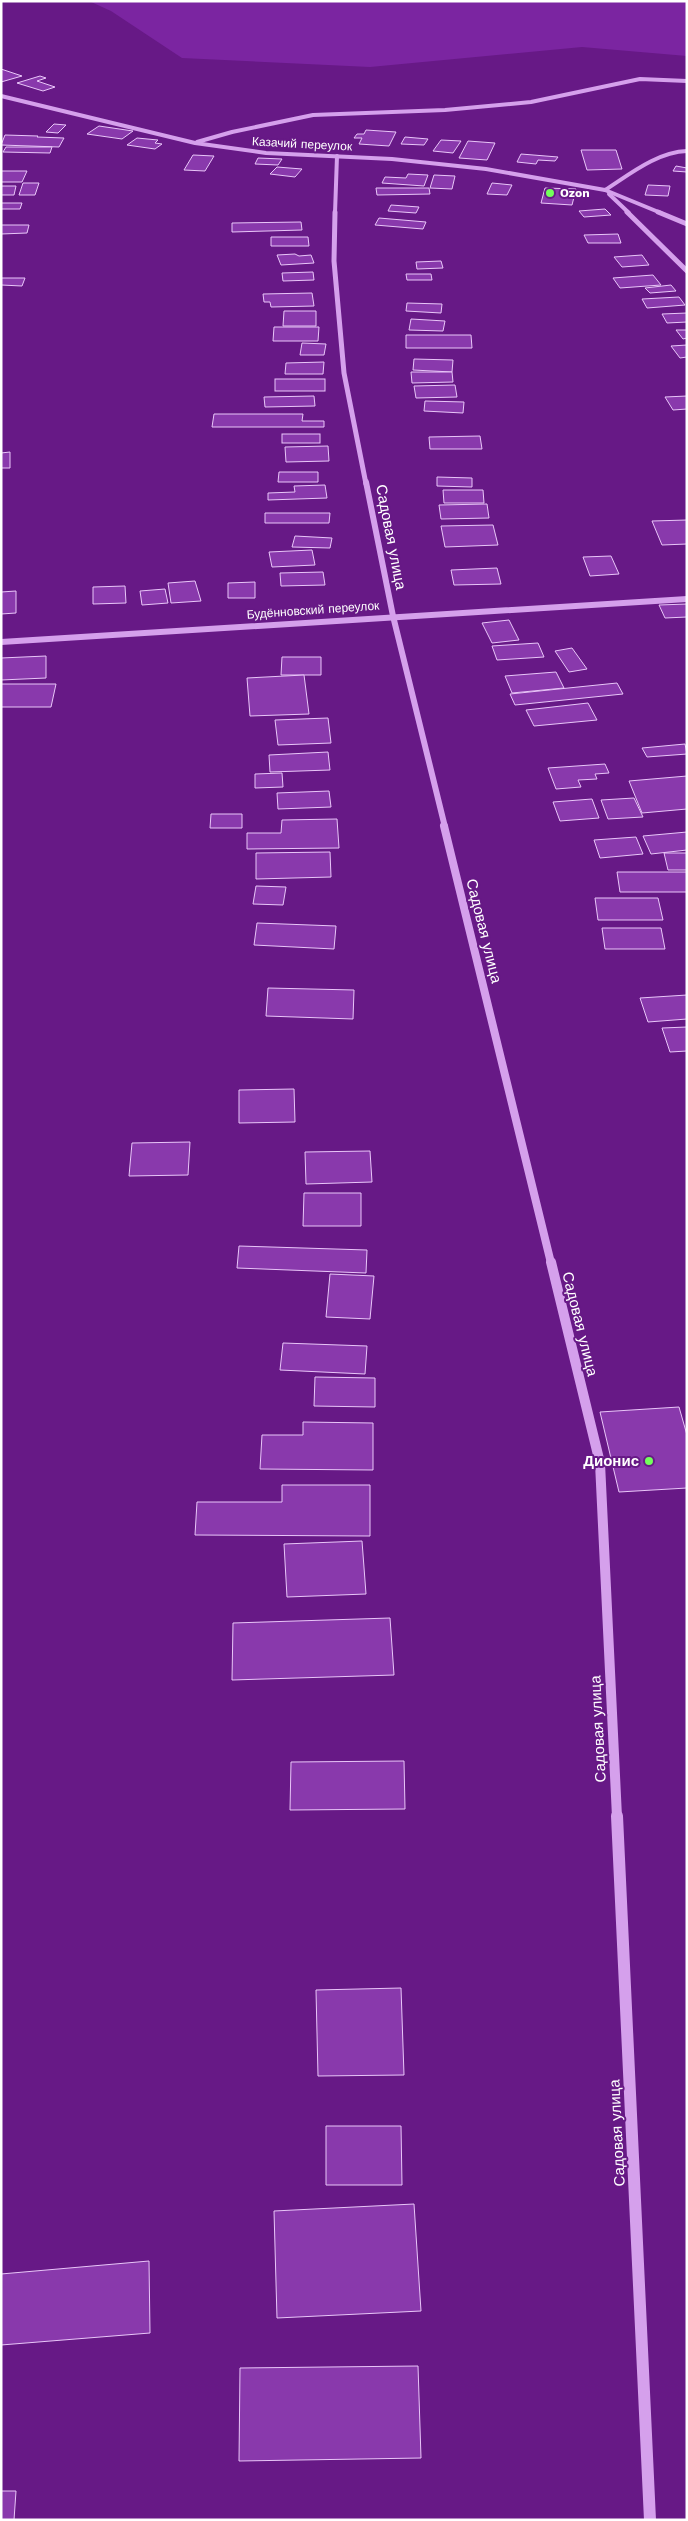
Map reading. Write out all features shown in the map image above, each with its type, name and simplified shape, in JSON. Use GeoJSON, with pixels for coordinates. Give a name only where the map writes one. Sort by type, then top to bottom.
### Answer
{"type":"FeatureCollection","features":[{"type":"Feature","properties":{"kind":"street"},"geometry":{"type":"LineString","coordinates":[[194,143],[232,132],[313,115],[474,107],[531,102],[640,79],[687,81]]}},
{"type":"Feature","properties":{"kind":"street","name":"Казачий переулок"},"geometry":{"type":"LineString","coordinates":[[1,96],[194,143],[266,153],[392,159],[486,169],[605,190],[687,224]]}},
{"type":"Feature","properties":{"kind":"street"},"geometry":{"type":"LineString","coordinates":[[687,151],[678,150],[650,163],[605,190],[687,270]]}},
{"type":"Feature","properties":{"kind":"street","name":"Садовая улица"},"geometry":{"type":"LineString","coordinates":[[338,156],[334,261],[344,374],[393,616],[600,1463],[650,2520]]}},
{"type":"Feature","properties":{"kind":"street","name":"Будённовский переулок"},"geometry":{"type":"LineString","coordinates":[[1,642],[687,599]]}},
{"type":"Feature","properties":{"kind":"shaded area"},"geometry":{"type":"Polygon","coordinates":[[[89,1],[687,1],[687,56],[582,47],[370,67],[182,58],[111,11],[89,1]]]}},
{"type":"Feature","properties":{"kind":"building"},"geometry":{"type":"Polygon","coordinates":[[[1,69],[22,76],[1,82],[1,69]]]}},
{"type":"Feature","properties":{"kind":"building"},"geometry":{"type":"Polygon","coordinates":[[[40,76],[46,78],[37,81],[55,87],[43,91],[17,83],[40,76]]]}},
{"type":"Feature","properties":{"kind":"building"},"geometry":{"type":"Polygon","coordinates":[[[54,124],[66,125],[58,133],[46,132],[54,124]]]}},
{"type":"Feature","properties":{"kind":"building"},"geometry":{"type":"Polygon","coordinates":[[[99,126],[133,131],[122,139],[87,134],[99,126]]]}},
{"type":"Feature","properties":{"kind":"building"},"geometry":{"type":"Polygon","coordinates":[[[366,130],[396,132],[389,146],[359,144],[362,138],[354,138],[357,134],[364,134],[366,130]]]}},
{"type":"Feature","properties":{"kind":"building"},"geometry":{"type":"Polygon","coordinates":[[[5,135],[64,138],[59,147],[1,145],[5,135]]]}},
{"type":"Feature","properties":{"kind":"building"},"geometry":{"type":"Polygon","coordinates":[[[405,137],[428,139],[424,145],[401,144],[405,137]]]}},
{"type":"Feature","properties":{"kind":"building"},"geometry":{"type":"Polygon","coordinates":[[[137,138],[158,140],[155,143],[162,144],[155,149],[127,145],[137,138]]]}},
{"type":"Feature","properties":{"kind":"building"},"geometry":{"type":"Polygon","coordinates":[[[441,140],[461,141],[453,153],[433,151],[441,140]]]}},
{"type":"Feature","properties":{"kind":"building"},"geometry":{"type":"Polygon","coordinates":[[[468,141],[495,143],[487,160],[459,158],[468,141]]]}},
{"type":"Feature","properties":{"kind":"building"},"geometry":{"type":"Polygon","coordinates":[[[6,147],[52,147],[50,153],[3,152],[6,147]]]}},
{"type":"Feature","properties":{"kind":"building"},"geometry":{"type":"Polygon","coordinates":[[[581,150],[616,150],[622,169],[587,170],[581,150]]]}},
{"type":"Feature","properties":{"kind":"building"},"geometry":{"type":"Polygon","coordinates":[[[521,154],[558,157],[555,161],[538,160],[536,164],[517,162],[521,154]]]}},
{"type":"Feature","properties":{"kind":"building"},"geometry":{"type":"Polygon","coordinates":[[[193,155],[214,156],[205,171],[184,170],[193,155]]]}},
{"type":"Feature","properties":{"kind":"building"},"geometry":{"type":"Polygon","coordinates":[[[258,158],[282,159],[278,165],[255,164],[258,158]]]}},
{"type":"Feature","properties":{"kind":"building"},"geometry":{"type":"Polygon","coordinates":[[[676,166],[687,168],[687,172],[673,171],[676,166]]]}},
{"type":"Feature","properties":{"kind":"building"},"geometry":{"type":"Polygon","coordinates":[[[277,167],[302,169],[295,177],[270,174],[277,167]]]}},
{"type":"Feature","properties":{"kind":"building"},"geometry":{"type":"Polygon","coordinates":[[[1,171],[27,171],[22,182],[1,182],[1,171]]]}},
{"type":"Feature","properties":{"kind":"building"},"geometry":{"type":"Polygon","coordinates":[[[408,174],[428,175],[424,186],[382,183],[385,177],[406,178],[408,174]]]}},
{"type":"Feature","properties":{"kind":"building"},"geometry":{"type":"Polygon","coordinates":[[[434,175],[455,176],[452,189],[430,188],[434,175]]]}},
{"type":"Feature","properties":{"kind":"building"},"geometry":{"type":"Polygon","coordinates":[[[23,183],[39,183],[35,195],[19,195],[23,183]]]}},
{"type":"Feature","properties":{"kind":"building"},"geometry":{"type":"Polygon","coordinates":[[[492,183],[512,185],[507,195],[487,194],[492,183]]]}},
{"type":"Feature","properties":{"kind":"building"},"geometry":{"type":"Polygon","coordinates":[[[648,185],[670,186],[668,196],[645,195],[648,185]]]}},
{"type":"Feature","properties":{"kind":"building"},"geometry":{"type":"Polygon","coordinates":[[[1,186],[16,186],[14,195],[1,195],[1,186]]]}},
{"type":"Feature","properties":{"kind":"building"},"geometry":{"type":"Polygon","coordinates":[[[376,188],[429,188],[430,194],[377,195],[376,188]]]}},
{"type":"Feature","properties":{"kind":"building"},"geometry":{"type":"Polygon","coordinates":[[[545,188],[576,189],[572,205],[541,203],[545,188]]]}},
{"type":"Feature","properties":{"kind":"building"},"geometry":{"type":"Polygon","coordinates":[[[1,203],[22,203],[20,209],[1,209],[1,203]]]}},
{"type":"Feature","properties":{"kind":"building"},"geometry":{"type":"Polygon","coordinates":[[[391,205],[419,207],[416,213],[388,211],[391,205]]]}},
{"type":"Feature","properties":{"kind":"building"},"geometry":{"type":"Polygon","coordinates":[[[605,209],[611,215],[584,217],[579,211],[605,209]]]}},
{"type":"Feature","properties":{"kind":"building"},"geometry":{"type":"Polygon","coordinates":[[[379,218],[426,222],[423,229],[375,225],[379,218]]]}},
{"type":"Feature","properties":{"kind":"building"},"geometry":{"type":"Polygon","coordinates":[[[301,222],[302,230],[232,232],[232,223],[301,222]]]}},
{"type":"Feature","properties":{"kind":"building"},"geometry":{"type":"Polygon","coordinates":[[[1,225],[29,225],[27,233],[1,234],[1,225]]]}},
{"type":"Feature","properties":{"kind":"building"},"geometry":{"type":"Polygon","coordinates":[[[618,234],[621,243],[588,243],[584,235],[618,234]]]}},
{"type":"Feature","properties":{"kind":"building"},"geometry":{"type":"Polygon","coordinates":[[[271,237],[308,237],[309,246],[271,246],[271,237]]]}},
{"type":"Feature","properties":{"kind":"building"},"geometry":{"type":"Polygon","coordinates":[[[295,254],[299,256],[311,255],[314,263],[281,265],[277,255],[295,254]]]}},
{"type":"Feature","properties":{"kind":"building"},"geometry":{"type":"Polygon","coordinates":[[[642,255],[649,265],[622,267],[614,257],[642,255]]]}},
{"type":"Feature","properties":{"kind":"building"},"geometry":{"type":"Polygon","coordinates":[[[441,261],[443,268],[417,269],[416,262],[441,261]]]}},
{"type":"Feature","properties":{"kind":"building"},"geometry":{"type":"Polygon","coordinates":[[[313,272],[314,280],[283,281],[282,273],[313,272]]]}},
{"type":"Feature","properties":{"kind":"building"},"geometry":{"type":"Polygon","coordinates":[[[406,274],[431,274],[432,280],[407,280],[406,274]]]}},
{"type":"Feature","properties":{"kind":"building"},"geometry":{"type":"Polygon","coordinates":[[[653,275],[661,285],[620,288],[613,278],[653,275]]]}},
{"type":"Feature","properties":{"kind":"building"},"geometry":{"type":"Polygon","coordinates":[[[1,278],[25,278],[22,286],[1,285],[1,278]]]}},
{"type":"Feature","properties":{"kind":"building"},"geometry":{"type":"Polygon","coordinates":[[[671,285],[676,291],[650,293],[645,288],[671,285]]]}},
{"type":"Feature","properties":{"kind":"building"},"geometry":{"type":"Polygon","coordinates":[[[312,293],[314,306],[271,307],[270,302],[264,302],[263,294],[312,293]]]}},
{"type":"Feature","properties":{"kind":"building"},"geometry":{"type":"Polygon","coordinates":[[[679,297],[685,305],[647,308],[642,299],[679,297]]]}},
{"type":"Feature","properties":{"kind":"building"},"geometry":{"type":"Polygon","coordinates":[[[407,303],[442,304],[441,313],[406,311],[407,303]]]}},
{"type":"Feature","properties":{"kind":"building"},"geometry":{"type":"Polygon","coordinates":[[[284,311],[316,311],[316,326],[283,326],[284,311]]]}},
{"type":"Feature","properties":{"kind":"building"},"geometry":{"type":"Polygon","coordinates":[[[687,313],[687,322],[667,323],[662,314],[687,313]]]}},
{"type":"Feature","properties":{"kind":"building"},"geometry":{"type":"Polygon","coordinates":[[[411,319],[445,321],[443,331],[409,330],[411,319]]]}},
{"type":"Feature","properties":{"kind":"building"},"geometry":{"type":"Polygon","coordinates":[[[274,327],[319,327],[318,341],[273,341],[274,327]]]}},
{"type":"Feature","properties":{"kind":"building"},"geometry":{"type":"Polygon","coordinates":[[[676,330],[687,330],[687,338],[683,339],[676,330]]]}},
{"type":"Feature","properties":{"kind":"building"},"geometry":{"type":"Polygon","coordinates":[[[406,335],[471,335],[472,348],[406,348],[406,335]]]}},
{"type":"Feature","properties":{"kind":"building"},"geometry":{"type":"Polygon","coordinates":[[[302,343],[326,344],[324,355],[300,355],[302,343]]]}},
{"type":"Feature","properties":{"kind":"building"},"geometry":{"type":"Polygon","coordinates":[[[687,345],[687,357],[680,358],[671,346],[687,345]]]}},
{"type":"Feature","properties":{"kind":"building"},"geometry":{"type":"Polygon","coordinates":[[[414,359],[453,360],[452,372],[413,370],[414,359]]]}},
{"type":"Feature","properties":{"kind":"building"},"geometry":{"type":"Polygon","coordinates":[[[324,362],[323,374],[285,374],[286,363],[324,362]]]}},
{"type":"Feature","properties":{"kind":"building"},"geometry":{"type":"Polygon","coordinates":[[[411,372],[452,372],[453,382],[412,383],[411,372]]]}},
{"type":"Feature","properties":{"kind":"building"},"geometry":{"type":"Polygon","coordinates":[[[275,379],[325,379],[325,391],[275,391],[275,379]]]}},
{"type":"Feature","properties":{"kind":"building"},"geometry":{"type":"Polygon","coordinates":[[[455,385],[457,397],[416,398],[414,386],[455,385]]]}},
{"type":"Feature","properties":{"kind":"building"},"geometry":{"type":"Polygon","coordinates":[[[314,396],[315,406],[265,407],[264,397],[314,396]]]}},
{"type":"Feature","properties":{"kind":"building"},"geometry":{"type":"Polygon","coordinates":[[[687,396],[687,409],[673,410],[665,397],[687,396]]]}},
{"type":"Feature","properties":{"kind":"building"},"geometry":{"type":"Polygon","coordinates":[[[425,401],[464,402],[463,413],[424,411],[425,401]]]}},
{"type":"Feature","properties":{"kind":"building"},"geometry":{"type":"Polygon","coordinates":[[[214,414],[303,414],[302,421],[324,421],[324,427],[212,427],[214,414]]]}},
{"type":"Feature","properties":{"kind":"building"},"geometry":{"type":"Polygon","coordinates":[[[282,434],[320,434],[320,443],[282,443],[282,434]]]}},
{"type":"Feature","properties":{"kind":"building"},"geometry":{"type":"Polygon","coordinates":[[[480,436],[482,449],[430,449],[429,437],[480,436]]]}},
{"type":"Feature","properties":{"kind":"building"},"geometry":{"type":"Polygon","coordinates":[[[328,446],[329,461],[286,462],[285,447],[328,446]]]}},
{"type":"Feature","properties":{"kind":"building"},"geometry":{"type":"Polygon","coordinates":[[[10,452],[10,468],[1,468],[1,453],[10,452]]]}},
{"type":"Feature","properties":{"kind":"building"},"geometry":{"type":"Polygon","coordinates":[[[279,472],[318,472],[318,482],[278,482],[279,472]]]}},
{"type":"Feature","properties":{"kind":"building"},"geometry":{"type":"Polygon","coordinates":[[[437,477],[472,478],[472,487],[437,486],[437,477]]]}},
{"type":"Feature","properties":{"kind":"building"},"geometry":{"type":"Polygon","coordinates":[[[325,485],[327,498],[268,500],[268,493],[295,492],[294,486],[325,485]]]}},
{"type":"Feature","properties":{"kind":"building"},"geometry":{"type":"Polygon","coordinates":[[[443,490],[483,490],[484,503],[444,503],[443,490]]]}},
{"type":"Feature","properties":{"kind":"building"},"geometry":{"type":"Polygon","coordinates":[[[487,504],[489,518],[441,519],[439,505],[487,504]]]}},
{"type":"Feature","properties":{"kind":"building"},"geometry":{"type":"Polygon","coordinates":[[[265,513],[330,513],[329,523],[265,523],[265,513]]]}},
{"type":"Feature","properties":{"kind":"building"},"geometry":{"type":"Polygon","coordinates":[[[687,520],[687,544],[662,545],[652,521],[687,520]]]}},
{"type":"Feature","properties":{"kind":"building"},"geometry":{"type":"Polygon","coordinates":[[[493,525],[498,545],[445,547],[441,526],[493,525]]]}},
{"type":"Feature","properties":{"kind":"building"},"geometry":{"type":"Polygon","coordinates":[[[295,536],[332,538],[330,548],[292,547],[295,536]]]}},
{"type":"Feature","properties":{"kind":"building"},"geometry":{"type":"Polygon","coordinates":[[[312,550],[315,565],[272,567],[269,552],[312,550]]]}},
{"type":"Feature","properties":{"kind":"building"},"geometry":{"type":"Polygon","coordinates":[[[611,556],[619,574],[590,576],[583,557],[611,556]]]}},
{"type":"Feature","properties":{"kind":"building"},"geometry":{"type":"Polygon","coordinates":[[[497,568],[501,584],[454,585],[451,570],[497,568]]]}},
{"type":"Feature","properties":{"kind":"building"},"geometry":{"type":"Polygon","coordinates":[[[323,572],[325,585],[281,586],[280,573],[323,572]]]}},
{"type":"Feature","properties":{"kind":"building"},"geometry":{"type":"Polygon","coordinates":[[[195,581],[201,601],[171,603],[168,583],[195,581]]]}},
{"type":"Feature","properties":{"kind":"building"},"geometry":{"type":"Polygon","coordinates":[[[255,582],[255,598],[228,598],[228,583],[255,582]]]}},
{"type":"Feature","properties":{"kind":"building"},"geometry":{"type":"Polygon","coordinates":[[[125,586],[126,603],[93,604],[93,587],[125,586]]]}},
{"type":"Feature","properties":{"kind":"building"},"geometry":{"type":"Polygon","coordinates":[[[165,589],[168,603],[142,605],[140,591],[165,589]]]}},
{"type":"Feature","properties":{"kind":"building"},"geometry":{"type":"Polygon","coordinates":[[[16,591],[16,613],[1,614],[1,592],[16,591]]]}},
{"type":"Feature","properties":{"kind":"building"},"geometry":{"type":"Polygon","coordinates":[[[687,604],[687,617],[665,618],[659,605],[687,604]]]}},
{"type":"Feature","properties":{"kind":"building"},"geometry":{"type":"Polygon","coordinates":[[[509,620],[519,640],[492,643],[482,623],[509,620]]]}},
{"type":"Feature","properties":{"kind":"building"},"geometry":{"type":"Polygon","coordinates":[[[538,643],[544,657],[497,660],[492,646],[538,643]]]}},
{"type":"Feature","properties":{"kind":"building"},"geometry":{"type":"Polygon","coordinates":[[[572,648],[587,669],[569,672],[555,651],[572,648]]]}},
{"type":"Feature","properties":{"kind":"building"},"geometry":{"type":"Polygon","coordinates":[[[46,656],[46,678],[1,680],[1,658],[46,656]]]}},
{"type":"Feature","properties":{"kind":"building"},"geometry":{"type":"Polygon","coordinates":[[[282,657],[321,657],[321,675],[281,675],[282,657]]]}},
{"type":"Feature","properties":{"kind":"building"},"geometry":{"type":"Polygon","coordinates":[[[556,672],[564,688],[512,693],[505,676],[556,672]]]}},
{"type":"Feature","properties":{"kind":"building"},"geometry":{"type":"Polygon","coordinates":[[[304,675],[309,714],[250,716],[247,678],[304,675]]]}},
{"type":"Feature","properties":{"kind":"building"},"geometry":{"type":"Polygon","coordinates":[[[617,683],[623,694],[515,705],[510,694],[617,683]]]}},
{"type":"Feature","properties":{"kind":"building"},"geometry":{"type":"Polygon","coordinates":[[[1,684],[56,684],[51,707],[1,707],[1,684]]]}},
{"type":"Feature","properties":{"kind":"building"},"geometry":{"type":"Polygon","coordinates":[[[588,703],[597,720],[534,726],[526,710],[588,703]]]}},
{"type":"Feature","properties":{"kind":"building"},"geometry":{"type":"Polygon","coordinates":[[[328,718],[331,743],[278,745],[275,720],[328,718]]]}},
{"type":"Feature","properties":{"kind":"building"},"geometry":{"type":"Polygon","coordinates":[[[685,744],[687,754],[647,757],[642,748],[685,744]]]}},
{"type":"Feature","properties":{"kind":"building"},"geometry":{"type":"Polygon","coordinates":[[[328,752],[330,770],[270,772],[269,755],[328,752]]]}},
{"type":"Feature","properties":{"kind":"building"},"geometry":{"type":"Polygon","coordinates":[[[605,764],[609,773],[595,774],[597,779],[578,780],[581,787],[556,789],[548,768],[605,764]]]}},
{"type":"Feature","properties":{"kind":"building"},"geometry":{"type":"Polygon","coordinates":[[[282,773],[283,787],[255,788],[255,774],[282,773]]]}},
{"type":"Feature","properties":{"kind":"building"},"geometry":{"type":"Polygon","coordinates":[[[687,776],[687,809],[642,813],[629,781],[687,776]]]}},
{"type":"Feature","properties":{"kind":"building"},"geometry":{"type":"Polygon","coordinates":[[[329,791],[331,807],[278,809],[277,793],[329,791]]]}},
{"type":"Feature","properties":{"kind":"building"},"geometry":{"type":"Polygon","coordinates":[[[634,798],[643,817],[608,819],[601,800],[634,798]]]}},
{"type":"Feature","properties":{"kind":"building"},"geometry":{"type":"Polygon","coordinates":[[[592,799],[599,818],[560,821],[553,802],[592,799]]]}},
{"type":"Feature","properties":{"kind":"building"},"geometry":{"type":"Polygon","coordinates":[[[211,814],[242,814],[242,828],[210,828],[211,814]]]}},
{"type":"Feature","properties":{"kind":"building"},"geometry":{"type":"Polygon","coordinates":[[[337,819],[339,848],[247,849],[247,833],[281,833],[282,820],[337,819]]]}},
{"type":"Feature","properties":{"kind":"building"},"geometry":{"type":"Polygon","coordinates":[[[687,832],[687,850],[651,854],[643,836],[687,832]]]}},
{"type":"Feature","properties":{"kind":"building"},"geometry":{"type":"Polygon","coordinates":[[[636,837],[643,854],[600,858],[594,840],[636,837]]]}},
{"type":"Feature","properties":{"kind":"building"},"geometry":{"type":"Polygon","coordinates":[[[330,852],[331,877],[256,879],[256,853],[330,852]]]}},
{"type":"Feature","properties":{"kind":"building"},"geometry":{"type":"Polygon","coordinates":[[[664,853],[687,853],[687,870],[668,870],[664,853]]]}},
{"type":"Feature","properties":{"kind":"building"},"geometry":{"type":"Polygon","coordinates":[[[617,872],[687,872],[687,892],[620,892],[617,872]]]}},
{"type":"Feature","properties":{"kind":"building"},"geometry":{"type":"Polygon","coordinates":[[[256,886],[286,887],[283,905],[253,904],[256,886]]]}},
{"type":"Feature","properties":{"kind":"building"},"geometry":{"type":"Polygon","coordinates":[[[595,898],[658,898],[663,920],[598,920],[595,898]]]}},
{"type":"Feature","properties":{"kind":"building"},"geometry":{"type":"Polygon","coordinates":[[[257,923],[336,926],[334,949],[254,945],[257,923]]]}},
{"type":"Feature","properties":{"kind":"building"},"geometry":{"type":"Polygon","coordinates":[[[602,928],[661,928],[665,949],[605,949],[602,928]]]}},
{"type":"Feature","properties":{"kind":"building"},"geometry":{"type":"Polygon","coordinates":[[[268,988],[354,990],[353,1019],[266,1016],[268,988]]]}},
{"type":"Feature","properties":{"kind":"building"},"geometry":{"type":"Polygon","coordinates":[[[687,995],[687,1019],[648,1022],[640,998],[687,995]]]}},
{"type":"Feature","properties":{"kind":"building"},"geometry":{"type":"Polygon","coordinates":[[[687,1027],[687,1051],[670,1052],[662,1028],[687,1027]]]}},
{"type":"Feature","properties":{"kind":"building"},"geometry":{"type":"Polygon","coordinates":[[[294,1089],[295,1122],[239,1123],[239,1090],[294,1089]]]}},
{"type":"Feature","properties":{"kind":"building"},"geometry":{"type":"Polygon","coordinates":[[[190,1142],[188,1175],[129,1176],[132,1143],[190,1142]]]}},
{"type":"Feature","properties":{"kind":"building"},"geometry":{"type":"Polygon","coordinates":[[[370,1151],[372,1182],[306,1184],[305,1152],[370,1151]]]}},
{"type":"Feature","properties":{"kind":"building"},"geometry":{"type":"Polygon","coordinates":[[[304,1193],[361,1193],[361,1226],[303,1226],[304,1193]]]}},
{"type":"Feature","properties":{"kind":"building"},"geometry":{"type":"Polygon","coordinates":[[[239,1246],[367,1250],[366,1273],[237,1268],[239,1246]]]}},
{"type":"Feature","properties":{"kind":"building"},"geometry":{"type":"Polygon","coordinates":[[[330,1274],[374,1276],[370,1319],[326,1317],[330,1274]]]}},
{"type":"Feature","properties":{"kind":"building"},"geometry":{"type":"Polygon","coordinates":[[[283,1343],[367,1346],[365,1374],[280,1370],[283,1343]]]}},
{"type":"Feature","properties":{"kind":"building"},"geometry":{"type":"Polygon","coordinates":[[[315,1377],[375,1378],[375,1407],[314,1406],[315,1377]]]}},
{"type":"Feature","properties":{"kind":"building","name":"Дионис"},"geometry":{"type":"Polygon","coordinates":[[[679,1407],[687,1435],[687,1488],[619,1492],[600,1412],[679,1407]]]}},
{"type":"Feature","properties":{"kind":"building"},"geometry":{"type":"Polygon","coordinates":[[[303,1422],[373,1423],[373,1470],[260,1469],[262,1435],[303,1435],[303,1422]]]}},
{"type":"Feature","properties":{"kind":"building"},"geometry":{"type":"Polygon","coordinates":[[[282,1485],[370,1485],[370,1536],[195,1535],[197,1502],[282,1502],[282,1485]]]}},
{"type":"Feature","properties":{"kind":"building"},"geometry":{"type":"Polygon","coordinates":[[[362,1541],[366,1594],[287,1597],[284,1544],[362,1541]]]}},
{"type":"Feature","properties":{"kind":"building"},"geometry":{"type":"Polygon","coordinates":[[[390,1618],[394,1675],[232,1680],[233,1623],[390,1618]]]}},
{"type":"Feature","properties":{"kind":"building"},"geometry":{"type":"Polygon","coordinates":[[[404,1761],[405,1809],[290,1810],[291,1762],[404,1761]]]}},
{"type":"Feature","properties":{"kind":"building"},"geometry":{"type":"Polygon","coordinates":[[[401,1988],[404,2075],[318,2076],[316,1990],[401,1988]]]}},
{"type":"Feature","properties":{"kind":"building"},"geometry":{"type":"Polygon","coordinates":[[[326,2126],[401,2126],[402,2185],[326,2185],[326,2126]]]}},
{"type":"Feature","properties":{"kind":"building"},"geometry":{"type":"Polygon","coordinates":[[[414,2204],[421,2311],[277,2318],[274,2211],[414,2204]]]}},
{"type":"Feature","properties":{"kind":"building"},"geometry":{"type":"Polygon","coordinates":[[[149,2261],[150,2333],[1,2345],[1,2274],[149,2261]]]}},
{"type":"Feature","properties":{"kind":"building"},"geometry":{"type":"Polygon","coordinates":[[[418,2366],[421,2458],[239,2461],[240,2368],[418,2366]]]}},
{"type":"Feature","properties":{"kind":"building"},"geometry":{"type":"Polygon","coordinates":[[[1,2491],[16,2491],[14,2520],[1,2520],[1,2491]]]}},
{"type":"Feature","properties":{"kind":"place","name":"Ozon"},"geometry":{"type":"Point","coordinates":[550,193]}},
{"type":"Feature","properties":{"kind":"place","name":"Дионис"},"geometry":{"type":"Point","coordinates":[649,1461]}}]}
